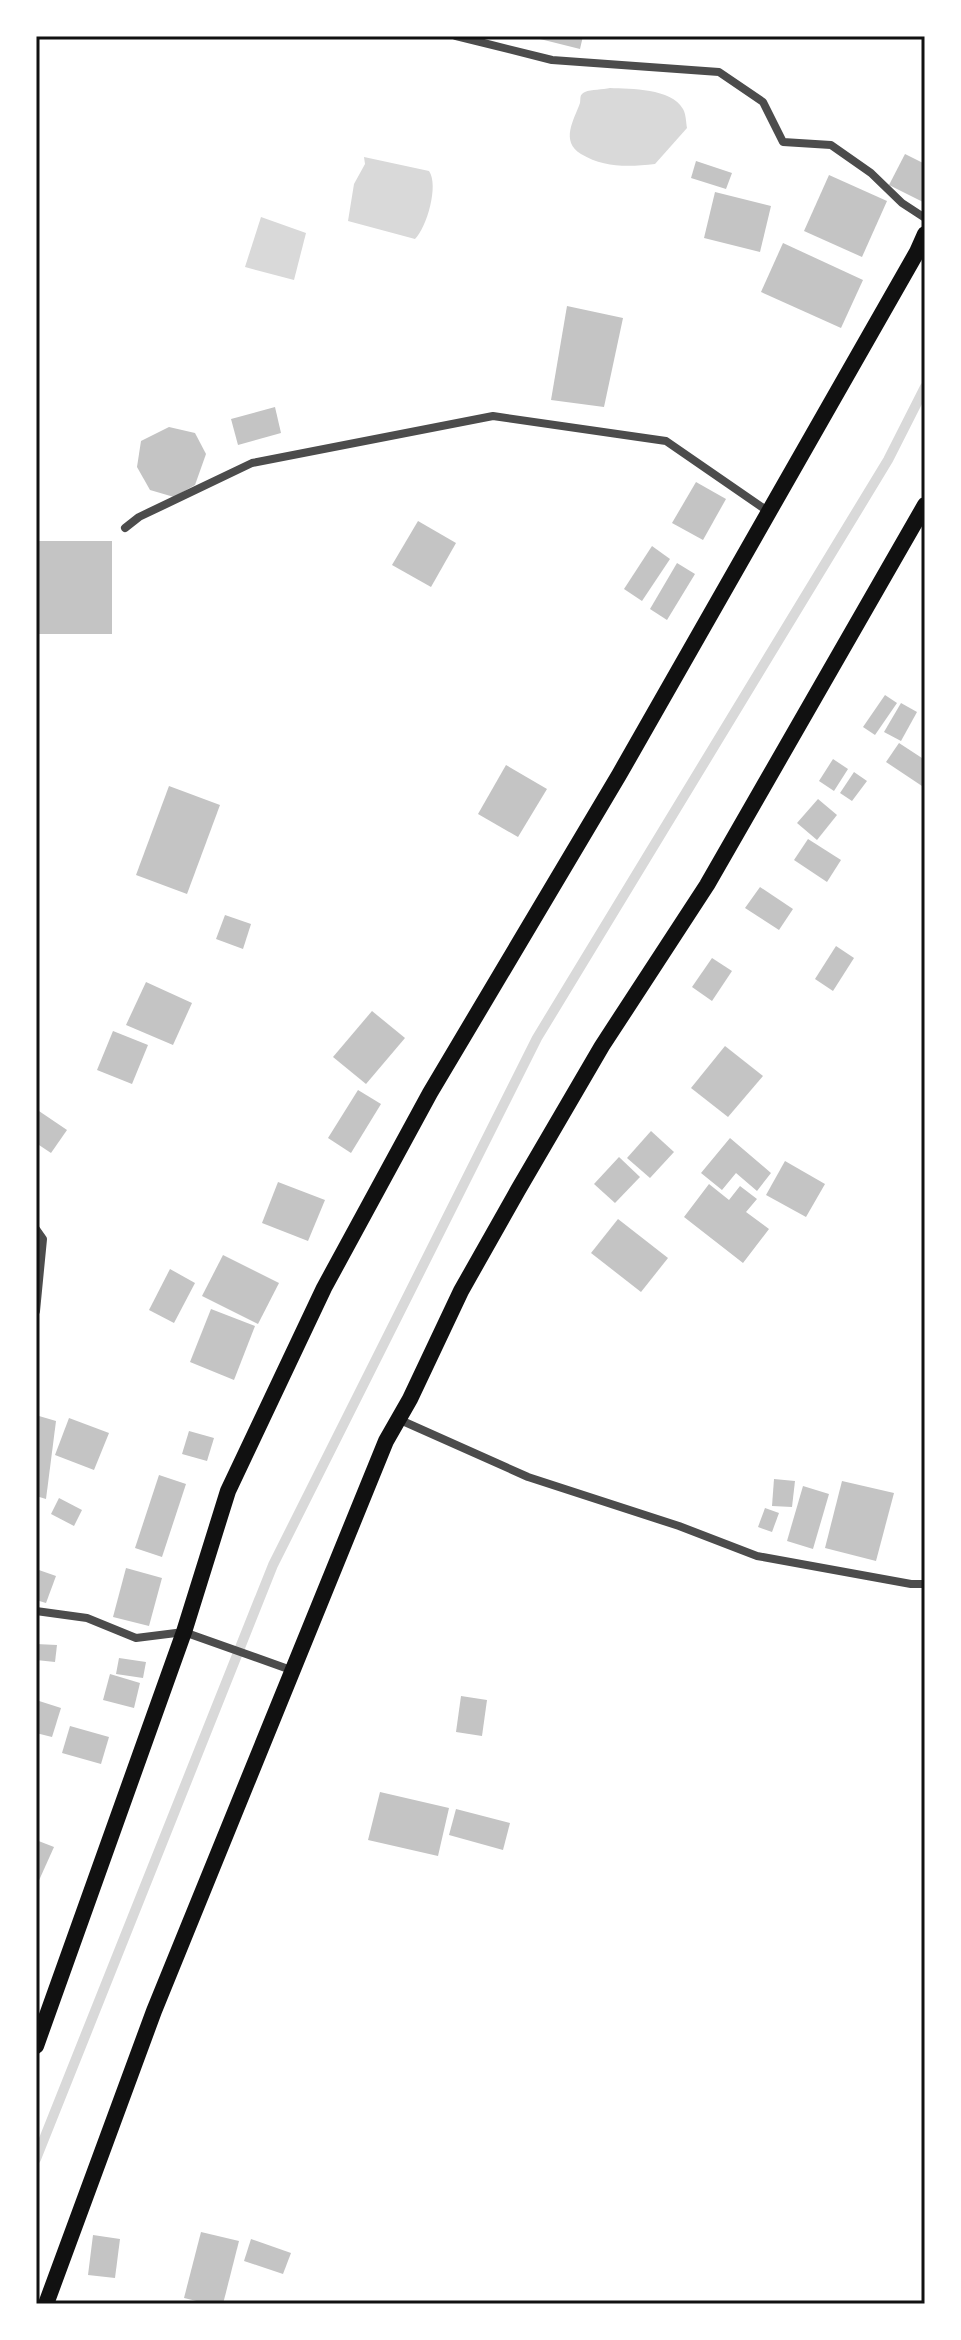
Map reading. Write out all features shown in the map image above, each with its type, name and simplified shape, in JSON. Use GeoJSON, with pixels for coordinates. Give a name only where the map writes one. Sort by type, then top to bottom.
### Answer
{"type":"FeatureCollection","features":[{"type":"Feature","properties":{"kind":"main road"},"geometry":{"type":"LineString","coordinates":[[36,2046],[184,1632],[228,1491],[324,1288],[430,1093],[921,255],[925,234]]}},
{"type":"Feature","properties":{"kind":"main road"},"geometry":{"type":"LineString","coordinates":[[46,2304],[154,2011],[386,1441],[461,1291],[525,1177],[602,1046],[707,885],[925,505]]}},
{"type":"Feature","properties":{"kind":"street"},"geometry":{"type":"LineString","coordinates":[[456,36],[552,60],[719,72],[763,102],[783,142],[831,145],[871,173],[902,203],[925,218]]}},
{"type":"Feature","properties":{"kind":"street"},"geometry":{"type":"LineString","coordinates":[[125,528],[139,517],[252,463],[493,416],[666,441],[769,513]]}},
{"type":"Feature","properties":{"kind":"street"},"geometry":{"type":"LineString","coordinates":[[36,1229],[43,1239],[36,1311]]}},
{"type":"Feature","properties":{"kind":"street"},"geometry":{"type":"LineString","coordinates":[[398,1419],[528,1477],[679,1526],[757,1556],[925,1584]]}},
{"type":"Feature","properties":{"kind":"street"},"geometry":{"type":"LineString","coordinates":[[36,1611],[87,1618],[136,1638],[184,1632],[291,1670]]}},
{"type":"Feature","properties":{"kind":"shaded area"},"geometry":{"type":"Polygon","coordinates":[[[610,88],[660,93],[683,109],[687,128],[655,164],[626,166],[599,162],[581,154],[571,143],[570,130],[581,95],[610,88]]]}},
{"type":"Feature","properties":{"kind":"shaded area"},"geometry":{"type":"Polygon","coordinates":[[[364,157],[429,171],[433,186],[430,206],[424,225],[415,239],[348,221],[354,184],[365,164],[364,157]]]}},
{"type":"Feature","properties":{"kind":"shaded area"},"geometry":{"type":"Polygon","coordinates":[[[261,217],[306,233],[294,280],[245,267],[261,217]]]}},
{"type":"Feature","properties":{"kind":"building"},"geometry":{"type":"Polygon","coordinates":[[[528,36],[583,36],[580,49],[528,36]]]}},
{"type":"Feature","properties":{"kind":"building"},"geometry":{"type":"Polygon","coordinates":[[[905,154],[925,164],[925,203],[889,185],[905,154]]]}},
{"type":"Feature","properties":{"kind":"building"},"geometry":{"type":"Polygon","coordinates":[[[696,161],[732,173],[726,189],[691,178],[696,161]]]}},
{"type":"Feature","properties":{"kind":"building"},"geometry":{"type":"Polygon","coordinates":[[[829,175],[887,201],[862,257],[804,231],[829,175]]]}},
{"type":"Feature","properties":{"kind":"building"},"geometry":{"type":"Polygon","coordinates":[[[715,192],[771,206],[760,252],[704,238],[715,192]]]}},
{"type":"Feature","properties":{"kind":"building"},"geometry":{"type":"Polygon","coordinates":[[[783,243],[863,280],[841,328],[761,292],[783,243]]]}},
{"type":"Feature","properties":{"kind":"building"},"geometry":{"type":"Polygon","coordinates":[[[567,306],[623,318],[604,407],[551,400],[567,306]]]}},
{"type":"Feature","properties":{"kind":"building"},"geometry":{"type":"Polygon","coordinates":[[[275,407],[281,433],[238,445],[231,419],[275,407]]]}},
{"type":"Feature","properties":{"kind":"building"},"geometry":{"type":"Polygon","coordinates":[[[169,427],[195,433],[206,454],[195,485],[174,497],[150,490],[137,467],[141,441],[169,427]]]}},
{"type":"Feature","properties":{"kind":"building"},"geometry":{"type":"Polygon","coordinates":[[[696,482],[726,499],[703,540],[672,523],[696,482]]]}},
{"type":"Feature","properties":{"kind":"building"},"geometry":{"type":"Polygon","coordinates":[[[418,521],[456,543],[431,587],[392,565],[418,521]]]}},
{"type":"Feature","properties":{"kind":"building"},"geometry":{"type":"Polygon","coordinates":[[[36,541],[112,541],[112,634],[36,634],[36,541]]]}},
{"type":"Feature","properties":{"kind":"building"},"geometry":{"type":"Polygon","coordinates":[[[652,546],[670,559],[642,601],[624,589],[652,546]]]}},
{"type":"Feature","properties":{"kind":"building"},"geometry":{"type":"Polygon","coordinates":[[[677,563],[695,574],[667,620],[650,609],[677,563]]]}},
{"type":"Feature","properties":{"kind":"building"},"geometry":{"type":"Polygon","coordinates":[[[885,695],[897,703],[875,735],[863,727],[885,695]]]}},
{"type":"Feature","properties":{"kind":"building"},"geometry":{"type":"Polygon","coordinates":[[[901,703],[917,712],[901,741],[884,732],[901,703]]]}},
{"type":"Feature","properties":{"kind":"building"},"geometry":{"type":"Polygon","coordinates":[[[899,743],[925,760],[925,788],[886,762],[899,743]]]}},
{"type":"Feature","properties":{"kind":"building"},"geometry":{"type":"Polygon","coordinates":[[[833,759],[848,769],[834,791],[819,781],[833,759]]]}},
{"type":"Feature","properties":{"kind":"building"},"geometry":{"type":"Polygon","coordinates":[[[506,765],[547,789],[518,837],[478,814],[506,765]]]}},
{"type":"Feature","properties":{"kind":"building"},"geometry":{"type":"Polygon","coordinates":[[[854,772],[867,781],[852,801],[840,793],[854,772]]]}},
{"type":"Feature","properties":{"kind":"building"},"geometry":{"type":"Polygon","coordinates":[[[169,786],[220,805],[187,894],[136,875],[169,786]]]}},
{"type":"Feature","properties":{"kind":"building"},"geometry":{"type":"Polygon","coordinates":[[[818,799],[837,815],[817,840],[797,823],[818,799]]]}},
{"type":"Feature","properties":{"kind":"building"},"geometry":{"type":"Polygon","coordinates":[[[808,839],[841,860],[827,882],[794,860],[808,839]]]}},
{"type":"Feature","properties":{"kind":"building"},"geometry":{"type":"Polygon","coordinates":[[[760,887],[793,909],[779,930],[745,908],[760,887]]]}},
{"type":"Feature","properties":{"kind":"building"},"geometry":{"type":"Polygon","coordinates":[[[225,915],[251,924],[243,949],[216,939],[225,915]]]}},
{"type":"Feature","properties":{"kind":"building"},"geometry":{"type":"Polygon","coordinates":[[[836,946],[854,958],[833,991],[815,979],[836,946]]]}},
{"type":"Feature","properties":{"kind":"building"},"geometry":{"type":"Polygon","coordinates":[[[712,958],[732,971],[712,1001],[692,987],[712,958]]]}},
{"type":"Feature","properties":{"kind":"building"},"geometry":{"type":"Polygon","coordinates":[[[146,982],[192,1003],[173,1045],[126,1025],[146,982]]]}},
{"type":"Feature","properties":{"kind":"building"},"geometry":{"type":"Polygon","coordinates":[[[372,1011],[405,1038],[366,1084],[333,1057],[372,1011]]]}},
{"type":"Feature","properties":{"kind":"building"},"geometry":{"type":"Polygon","coordinates":[[[113,1031],[148,1045],[132,1084],[97,1070],[113,1031]]]}},
{"type":"Feature","properties":{"kind":"building"},"geometry":{"type":"Polygon","coordinates":[[[725,1046],[763,1076],[728,1117],[691,1088],[725,1046]]]}},
{"type":"Feature","properties":{"kind":"building"},"geometry":{"type":"Polygon","coordinates":[[[358,1090],[381,1104],[351,1153],[328,1138],[358,1090]]]}},
{"type":"Feature","properties":{"kind":"building"},"geometry":{"type":"Polygon","coordinates":[[[36,1109],[67,1130],[51,1153],[36,1143],[36,1109]]]}},
{"type":"Feature","properties":{"kind":"building"},"geometry":{"type":"Polygon","coordinates":[[[651,1131],[674,1152],[650,1178],[627,1158],[651,1131]]]}},
{"type":"Feature","properties":{"kind":"building"},"geometry":{"type":"Polygon","coordinates":[[[730,1138],[771,1173],[757,1191],[736,1173],[722,1190],[701,1173],[730,1138]]]}},
{"type":"Feature","properties":{"kind":"building"},"geometry":{"type":"Polygon","coordinates":[[[619,1157],[640,1177],[615,1203],[594,1184],[619,1157]]]}},
{"type":"Feature","properties":{"kind":"building"},"geometry":{"type":"Polygon","coordinates":[[[785,1161],[825,1184],[806,1217],[766,1195],[785,1161]]]}},
{"type":"Feature","properties":{"kind":"building"},"geometry":{"type":"Polygon","coordinates":[[[278,1182],[325,1200],[308,1241],[262,1223],[278,1182]]]}},
{"type":"Feature","properties":{"kind":"building"},"geometry":{"type":"Polygon","coordinates":[[[709,1184],[729,1200],[740,1186],[757,1199],[746,1212],[769,1229],[743,1263],[684,1217],[709,1184]]]}},
{"type":"Feature","properties":{"kind":"building"},"geometry":{"type":"Polygon","coordinates":[[[618,1219],[668,1258],[641,1292],[591,1253],[618,1219]]]}},
{"type":"Feature","properties":{"kind":"building"},"geometry":{"type":"Polygon","coordinates":[[[223,1255],[279,1283],[258,1324],[202,1296],[223,1255]]]}},
{"type":"Feature","properties":{"kind":"building"},"geometry":{"type":"Polygon","coordinates":[[[170,1269],[195,1283],[174,1323],[149,1310],[170,1269]]]}},
{"type":"Feature","properties":{"kind":"building"},"geometry":{"type":"Polygon","coordinates":[[[211,1309],[255,1326],[234,1380],[190,1362],[211,1309]]]}},
{"type":"Feature","properties":{"kind":"building"},"geometry":{"type":"Polygon","coordinates":[[[39,1416],[56,1421],[46,1499],[36,1496],[36,1426],[39,1416]]]}},
{"type":"Feature","properties":{"kind":"building"},"geometry":{"type":"Polygon","coordinates":[[[69,1418],[109,1433],[94,1470],[55,1455],[69,1418]]]}},
{"type":"Feature","properties":{"kind":"building"},"geometry":{"type":"Polygon","coordinates":[[[189,1431],[214,1438],[207,1461],[182,1454],[189,1431]]]}},
{"type":"Feature","properties":{"kind":"building"},"geometry":{"type":"Polygon","coordinates":[[[159,1475],[186,1484],[162,1557],[135,1548],[159,1475]]]}},
{"type":"Feature","properties":{"kind":"building"},"geometry":{"type":"Polygon","coordinates":[[[774,1479],[795,1481],[792,1507],[772,1506],[774,1479]]]}},
{"type":"Feature","properties":{"kind":"building"},"geometry":{"type":"Polygon","coordinates":[[[842,1481],[894,1493],[876,1561],[825,1548],[842,1481]]]}},
{"type":"Feature","properties":{"kind":"building"},"geometry":{"type":"Polygon","coordinates":[[[803,1486],[829,1494],[813,1549],[787,1541],[803,1486]]]}},
{"type":"Feature","properties":{"kind":"building"},"geometry":{"type":"Polygon","coordinates":[[[59,1498],[82,1510],[74,1526],[51,1514],[59,1498]]]}},
{"type":"Feature","properties":{"kind":"building"},"geometry":{"type":"Polygon","coordinates":[[[765,1508],[779,1513],[772,1532],[758,1527],[765,1508]]]}},
{"type":"Feature","properties":{"kind":"building"},"geometry":{"type":"Polygon","coordinates":[[[126,1568],[162,1578],[149,1626],[113,1617],[126,1568]]]}},
{"type":"Feature","properties":{"kind":"building"},"geometry":{"type":"Polygon","coordinates":[[[36,1569],[56,1576],[46,1603],[36,1600],[36,1569]]]}},
{"type":"Feature","properties":{"kind":"building"},"geometry":{"type":"Polygon","coordinates":[[[36,1644],[57,1645],[55,1662],[36,1660],[36,1644]]]}},
{"type":"Feature","properties":{"kind":"building"},"geometry":{"type":"Polygon","coordinates":[[[119,1658],[146,1662],[143,1678],[116,1674],[119,1658]]]}},
{"type":"Feature","properties":{"kind":"building"},"geometry":{"type":"Polygon","coordinates":[[[110,1674],[140,1683],[134,1708],[103,1700],[110,1674]]]}},
{"type":"Feature","properties":{"kind":"building"},"geometry":{"type":"Polygon","coordinates":[[[461,1696],[487,1700],[482,1736],[456,1732],[461,1696]]]}},
{"type":"Feature","properties":{"kind":"building"},"geometry":{"type":"Polygon","coordinates":[[[36,1700],[61,1708],[52,1737],[36,1733],[36,1700]]]}},
{"type":"Feature","properties":{"kind":"building"},"geometry":{"type":"Polygon","coordinates":[[[70,1726],[109,1737],[101,1764],[62,1753],[70,1726]]]}},
{"type":"Feature","properties":{"kind":"building"},"geometry":{"type":"Polygon","coordinates":[[[380,1792],[449,1808],[438,1856],[368,1840],[380,1792]]]}},
{"type":"Feature","properties":{"kind":"building"},"geometry":{"type":"Polygon","coordinates":[[[456,1809],[510,1823],[503,1850],[449,1835],[456,1809]]]}},
{"type":"Feature","properties":{"kind":"building"},"geometry":{"type":"Polygon","coordinates":[[[36,1840],[54,1847],[36,1887],[36,1840]]]}},
{"type":"Feature","properties":{"kind":"building"},"geometry":{"type":"Polygon","coordinates":[[[201,2232],[239,2241],[223,2304],[184,2298],[201,2232]]]}},
{"type":"Feature","properties":{"kind":"building"},"geometry":{"type":"Polygon","coordinates":[[[93,2235],[120,2239],[115,2278],[88,2275],[93,2235]]]}},
{"type":"Feature","properties":{"kind":"building"},"geometry":{"type":"Polygon","coordinates":[[[251,2239],[291,2253],[283,2274],[244,2261],[251,2239]]]}},
{"type":"Feature","properties":{"kind":"waterway"},"geometry":{"type":"LineString","coordinates":[[36,2159],[273,1565],[537,1038],[888,460],[925,387]]}}]}
